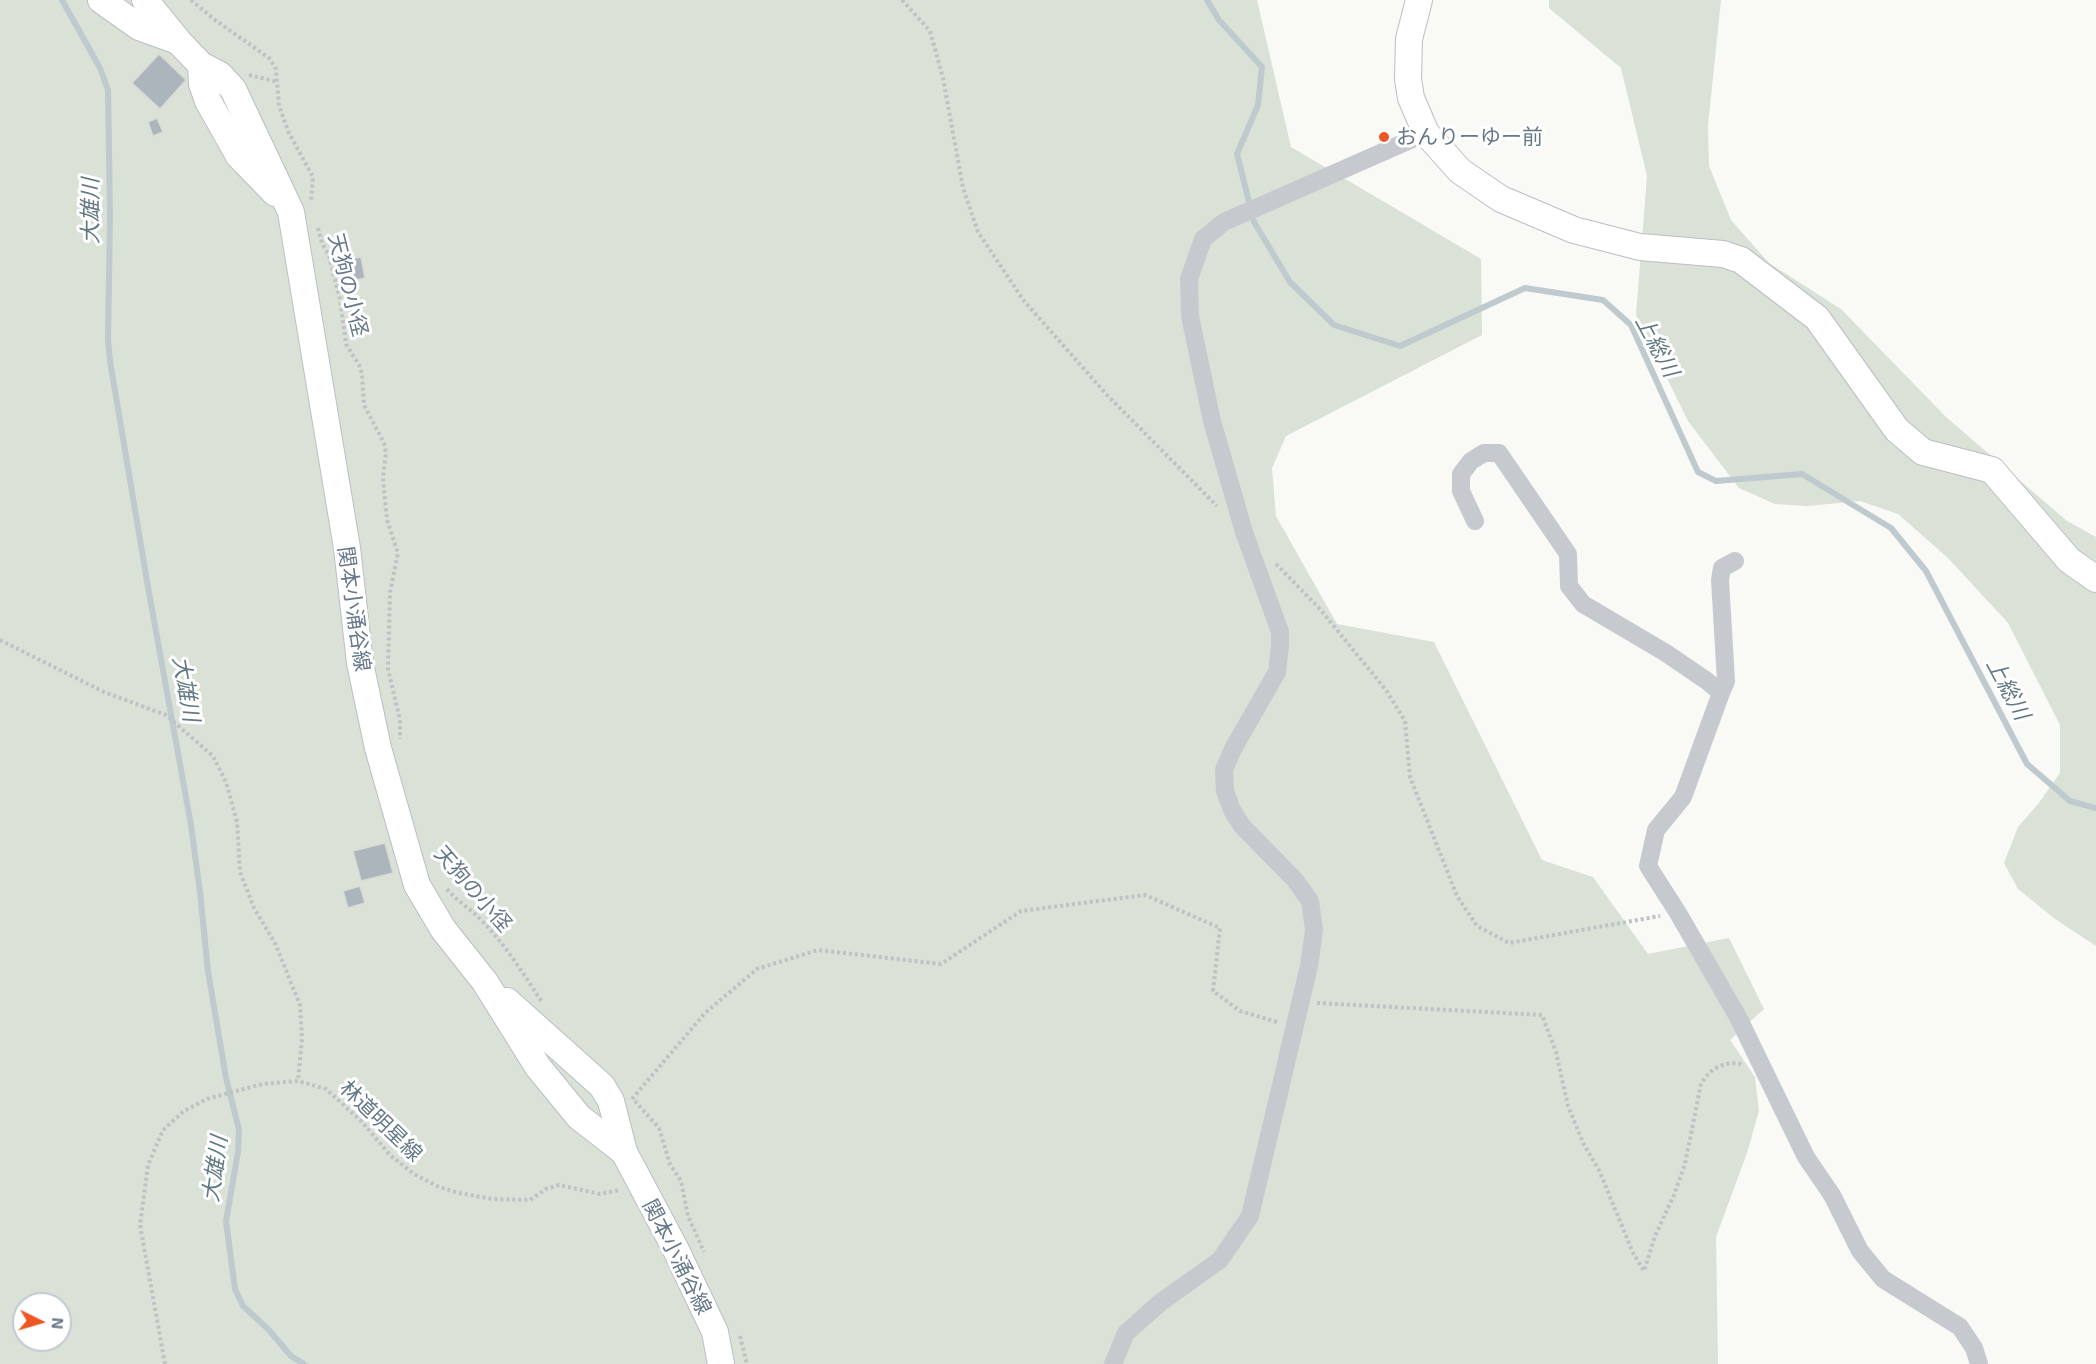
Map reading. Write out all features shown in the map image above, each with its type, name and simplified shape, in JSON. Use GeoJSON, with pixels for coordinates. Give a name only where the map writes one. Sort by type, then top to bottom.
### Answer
{"type":"FeatureCollection","features":[{"type":"Feature","properties":{"kind":"main road","name":"関本小涌谷線"},"geometry":{"type":"LineString","coordinates":[[101,0],[139,27],[178,42]]}},
{"type":"Feature","properties":{"kind":"main road","name":"関本小涌谷線"},"geometry":{"type":"LineString","coordinates":[[145,0],[178,42],[201,65],[220,75],[233,89],[302,212],[360,663],[378,748],[417,885],[443,930],[485,982],[538,1067],[579,1117],[624,1152]]}},
{"type":"Feature","properties":{"kind":"main road"},"geometry":{"type":"LineString","coordinates":[[1419,0],[1409,39],[1408,79],[1411,98],[1426,133],[1460,171],[1502,199],[1574,230],[1640,247],[1723,254],[1741,260],[1817,318],[1898,430],[1923,452],[1992,470],[2069,560],[2096,579]]}},
{"type":"Feature","properties":{"kind":"main road","name":"関本小涌谷線"},"geometry":{"type":"LineString","coordinates":[[485,982],[602,1086],[611,1101],[624,1152],[676,1250],[715,1332],[720,1364]]}},
{"type":"Feature","properties":{"kind":"street"},"geometry":{"type":"LineString","coordinates":[[1113,1364],[1126,1333],[1161,1302],[1220,1260],[1250,1216],[1301,1002],[1314,930],[1310,901],[1295,880],[1242,826],[1232,810],[1225,791],[1224,770],[1233,749],[1277,672],[1280,632],[1244,532],[1212,421],[1190,316],[1189,279],[1203,239],[1224,222],[1426,133]]}},
{"type":"Feature","properties":{"kind":"street"},"geometry":{"type":"LineString","coordinates":[[1475,521],[1461,491],[1461,474],[1471,461],[1484,453],[1499,453],[1568,554],[1569,586],[1583,604],[1666,653],[1721,693]]}},
{"type":"Feature","properties":{"kind":"street"},"geometry":{"type":"LineString","coordinates":[[1735,561],[1722,568],[1720,580],[1726,681],[1683,797],[1656,830],[1648,866],[1738,1017],[1806,1157],[1832,1195],[1860,1251],[1883,1279],[1960,1327],[1974,1348],[1979,1364]]}},
{"type":"Feature","properties":{"kind":"path","name":"天狗の小径"},"geometry":{"type":"LineString","coordinates":[[191,0],[269,58],[276,69],[279,106],[289,133],[313,177],[310,201],[302,212]]}},
{"type":"Feature","properties":{"kind":"path"},"geometry":{"type":"LineString","coordinates":[[902,0],[930,31],[943,78],[963,188],[978,232],[1024,301],[1107,395],[1220,508]]}},
{"type":"Feature","properties":{"kind":"path","name":"天狗の小径"},"geometry":{"type":"LineString","coordinates":[[316,222],[322,243],[329,256],[340,299],[346,344],[362,374],[364,405],[384,443],[386,453],[383,478],[387,520],[398,553],[390,592],[388,669],[400,720],[400,742]]}},
{"type":"Feature","properties":{"kind":"path"},"geometry":{"type":"LineString","coordinates":[[1269,558],[1319,608],[1386,690],[1405,721],[1410,777],[1457,896],[1477,926],[1509,943],[1678,913]]}},
{"type":"Feature","properties":{"kind":"path"},"geometry":{"type":"LineString","coordinates":[[0,640],[104,692],[166,715],[213,756],[226,782],[237,822],[240,872],[254,908],[275,943],[300,1005],[302,1039],[298,1081]]}},
{"type":"Feature","properties":{"kind":"path","name":"天狗の小径"},"geometry":{"type":"LineString","coordinates":[[442,884],[456,900],[478,917],[510,955],[545,1005]]}},
{"type":"Feature","properties":{"kind":"path"},"geometry":{"type":"LineString","coordinates":[[617,1119],[705,1013],[757,969],[818,950],[941,964],[1021,911],[1145,895],[1220,928],[1213,991],[1240,1011],[1294,1027]]}},
{"type":"Feature","properties":{"kind":"path"},"geometry":{"type":"LineString","coordinates":[[1301,1002],[1542,1015],[1556,1052],[1568,1106],[1584,1145],[1599,1170],[1633,1253],[1644,1271],[1654,1236],[1674,1195],[1685,1164],[1701,1084],[1707,1073],[1720,1065],[1738,1063],[1762,1068]]}},
{"type":"Feature","properties":{"kind":"path","name":"林道明星線"},"geometry":{"type":"LineString","coordinates":[[165,1364],[140,1225],[148,1165],[163,1130],[184,1111],[207,1099],[262,1084],[298,1081],[326,1089],[361,1121],[390,1155],[414,1174],[439,1187],[492,1199],[530,1200],[546,1189],[559,1185],[600,1194],[641,1187]]}},
{"type":"Feature","properties":{"kind":"path"},"geometry":{"type":"LineString","coordinates":[[626,1089],[659,1128],[670,1164],[681,1181],[688,1216],[706,1257]]}},
{"type":"Feature","properties":{"kind":"path"},"geometry":{"type":"LineString","coordinates":[[738,1329],[747,1364]]}},
{"type":"Feature","properties":{"kind":"shaded area"},"geometry":{"type":"Polygon","coordinates":[[[0,0],[1257,0],[1291,147],[1481,259],[1482,335],[1286,436],[1272,468],[1276,516],[1337,624],[1434,642],[1542,860],[1593,877],[1648,954],[1729,938],[1764,1009],[1730,1040],[1755,1077],[1759,1111],[1747,1153],[1716,1237],[1718,1364],[0,1364],[0,0]]]}},
{"type":"Feature","properties":{"kind":"shaded area"},"geometry":{"type":"Polygon","coordinates":[[[1549,0],[1721,0],[1708,125],[1709,166],[1731,220],[1769,263],[1841,309],[1946,417],[2067,521],[2096,537],[2096,946],[2055,919],[2018,889],[2004,863],[2018,827],[2060,773],[2060,725],[2008,623],[1948,558],[1898,514],[1860,501],[1807,506],[1775,504],[1739,488],[1688,421],[1636,315],[1647,176],[1621,68],[1549,8],[1549,0]]]}},
{"type":"Feature","properties":{"kind":"building"},"geometry":{"type":"Polygon","coordinates":[[[159,54],[186,80],[160,109],[132,83],[159,54]]]}},
{"type":"Feature","properties":{"kind":"building"},"geometry":{"type":"Polygon","coordinates":[[[157,118],[163,132],[153,136],[148,122],[157,118]]]}},
{"type":"Feature","properties":{"kind":"building"},"geometry":{"type":"Polygon","coordinates":[[[361,257],[365,278],[343,283],[339,261],[361,257]]]}},
{"type":"Feature","properties":{"kind":"building"},"geometry":{"type":"Polygon","coordinates":[[[385,843],[393,873],[361,881],[353,851],[385,843]]]}},
{"type":"Feature","properties":{"kind":"building"},"geometry":{"type":"Polygon","coordinates":[[[360,886],[365,903],[348,908],[343,891],[360,886]]]}},
{"type":"Feature","properties":{"kind":"waterway","name":"大雄川"},"geometry":{"type":"LineString","coordinates":[[62,0],[100,68],[108,90],[110,216],[108,339],[110,361],[191,825],[208,971],[226,1078],[239,1130],[238,1152],[226,1221],[235,1289],[243,1306],[268,1329],[291,1356],[304,1364]]}},
{"type":"Feature","properties":{"kind":"waterway","name":"上総川"},"geometry":{"type":"LineString","coordinates":[[1207,0],[1219,20],[1262,67],[1258,105],[1237,154],[1254,222],[1290,282],[1334,325],[1400,346],[1525,288],[1603,300],[1631,325],[1698,472],[1716,481],[1802,474],[1891,528],[1926,571],[2027,764],[2070,801],[2096,808]]}},
{"type":"Feature","properties":{"kind":"place","name":"おんりーゆー前"},"geometry":{"type":"Point","coordinates":[1384,137]}}]}
